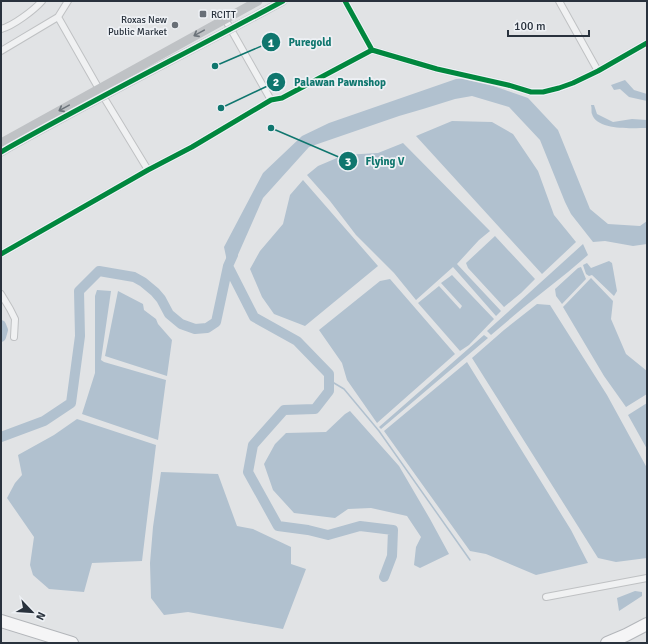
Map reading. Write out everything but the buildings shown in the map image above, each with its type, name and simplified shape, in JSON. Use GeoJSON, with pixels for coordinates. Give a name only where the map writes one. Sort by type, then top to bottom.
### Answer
{"type":"FeatureCollection","features":[{"type":"Feature","properties":{"kind":"highway"},"geometry":{"type":"LineString","coordinates":[[1,621],[72,643]]}},
{"type":"Feature","properties":{"kind":"highway"},"geometry":{"type":"LineString","coordinates":[[607,643],[647,624]]}},
{"type":"Feature","properties":{"kind":"street"},"geometry":{"type":"LineString","coordinates":[[1,29],[6,28],[26,15],[42,1]]}},
{"type":"Feature","properties":{"kind":"street"},"geometry":{"type":"LineString","coordinates":[[1,51],[58,17],[68,1]]}},
{"type":"Feature","properties":{"kind":"street"},"geometry":{"type":"LineString","coordinates":[[1,152],[258,1]]}},
{"type":"Feature","properties":{"kind":"street"},"geometry":{"type":"LineString","coordinates":[[1,143],[101,92],[231,30],[283,1]]}},
{"type":"Feature","properties":{"kind":"street"},"geometry":{"type":"LineString","coordinates":[[345,1],[372,50]]}},
{"type":"Feature","properties":{"kind":"street"},"geometry":{"type":"LineString","coordinates":[[559,1],[598,71]]}},
{"type":"Feature","properties":{"kind":"street"},"geometry":{"type":"LineString","coordinates":[[58,17],[148,170]]}},
{"type":"Feature","properties":{"kind":"street"},"geometry":{"type":"LineString","coordinates":[[225,19],[271,100]]}},
{"type":"Feature","properties":{"kind":"street"},"geometry":{"type":"LineString","coordinates":[[1,254],[148,170],[192,147],[271,100],[282,98],[372,50],[438,69],[531,92],[543,92],[559,88],[598,71],[647,43]]}},
{"type":"Feature","properties":{"kind":"street"},"geometry":{"type":"LineString","coordinates":[[1,294],[15,319],[14,337]]}},
{"type":"Feature","properties":{"kind":"street"},"geometry":{"type":"LineString","coordinates":[[546,597],[647,578]]}},
{"type":"Feature","properties":{"kind":"water"},"geometry":{"type":"Polygon","coordinates":[[[471,78],[528,98],[558,130],[590,209],[608,224],[640,226],[647,221],[647,244],[633,246],[605,241],[593,242],[571,214],[540,140],[509,107],[472,96],[455,99],[399,116],[309,147],[263,198],[237,257],[228,266],[224,247],[263,173],[302,136],[329,123],[456,79],[471,78]]]}},
{"type":"Feature","properties":{"kind":"water"},"geometry":{"type":"Polygon","coordinates":[[[625,80],[634,90],[647,94],[647,101],[629,97],[620,89],[614,90],[611,85],[625,80]]]}},
{"type":"Feature","properties":{"kind":"water"},"geometry":{"type":"Polygon","coordinates":[[[591,105],[594,105],[597,114],[613,122],[632,119],[647,120],[647,128],[608,126],[595,119],[592,114],[591,105]]]}},
{"type":"Feature","properties":{"kind":"water"},"geometry":{"type":"Polygon","coordinates":[[[452,121],[492,122],[513,134],[538,171],[554,215],[576,242],[542,274],[416,136],[452,121]]]}},
{"type":"Feature","properties":{"kind":"water"},"geometry":{"type":"Polygon","coordinates":[[[403,143],[490,231],[479,240],[457,264],[501,311],[496,316],[453,267],[416,300],[394,273],[356,235],[330,201],[307,175],[318,166],[344,155],[378,153],[403,143]]]}},
{"type":"Feature","properties":{"kind":"water"},"geometry":{"type":"Polygon","coordinates":[[[303,180],[378,266],[305,326],[274,314],[262,297],[250,269],[260,251],[283,224],[290,195],[303,180]]]}},
{"type":"Feature","properties":{"kind":"water"},"geometry":{"type":"Polygon","coordinates":[[[495,236],[535,279],[504,307],[468,268],[466,263],[495,236]]]}},
{"type":"Feature","properties":{"kind":"water"},"geometry":{"type":"Polygon","coordinates":[[[583,244],[588,255],[491,335],[487,331],[583,244]]]}},
{"type":"Feature","properties":{"kind":"water"},"geometry":{"type":"Polygon","coordinates":[[[609,261],[612,263],[617,291],[614,296],[592,275],[589,276],[586,274],[583,265],[587,263],[591,268],[609,261]]]}},
{"type":"Feature","properties":{"kind":"water"},"geometry":{"type":"Polygon","coordinates":[[[581,267],[586,279],[562,304],[556,296],[555,289],[581,267]]]}},
{"type":"Feature","properties":{"kind":"water"},"geometry":{"type":"Polygon","coordinates":[[[452,275],[494,319],[469,345],[460,351],[418,303],[439,286],[460,309],[462,306],[441,283],[452,275]]]}},
{"type":"Feature","properties":{"kind":"water"},"geometry":{"type":"Polygon","coordinates":[[[591,278],[613,301],[611,319],[626,354],[647,371],[647,394],[626,407],[604,376],[563,307],[591,278]]]}},
{"type":"Feature","properties":{"kind":"water"},"geometry":{"type":"Polygon","coordinates":[[[390,279],[455,354],[377,423],[347,380],[342,363],[319,330],[380,281],[390,279]]]}},
{"type":"Feature","properties":{"kind":"water"},"geometry":{"type":"Polygon","coordinates":[[[97,290],[111,291],[101,360],[166,380],[158,440],[82,414],[95,373],[95,296],[97,290]]]}},
{"type":"Feature","properties":{"kind":"water"},"geometry":{"type":"Polygon","coordinates":[[[118,291],[143,304],[144,310],[156,319],[158,324],[172,340],[167,376],[105,356],[118,291]]]}},
{"type":"Feature","properties":{"kind":"water"},"geometry":{"type":"Polygon","coordinates":[[[537,304],[550,305],[607,395],[647,468],[647,558],[616,562],[598,558],[472,358],[537,304]]]}},
{"type":"Feature","properties":{"kind":"water"},"geometry":{"type":"Polygon","coordinates":[[[484,335],[488,338],[381,429],[379,427],[484,335]]]}},
{"type":"Feature","properties":{"kind":"water"},"geometry":{"type":"Polygon","coordinates":[[[467,362],[571,530],[588,563],[536,575],[486,554],[470,551],[384,431],[467,362]]]}},
{"type":"Feature","properties":{"kind":"water"},"geometry":{"type":"Polygon","coordinates":[[[647,403],[647,449],[628,415],[647,403]]]}},
{"type":"Feature","properties":{"kind":"water"},"geometry":{"type":"Polygon","coordinates":[[[350,411],[399,466],[449,554],[420,568],[414,565],[416,547],[421,537],[407,516],[371,508],[348,509],[335,518],[294,513],[273,490],[264,464],[275,444],[286,433],[326,432],[350,411]]]}},
{"type":"Feature","properties":{"kind":"water"},"geometry":{"type":"Polygon","coordinates":[[[77,419],[156,445],[142,561],[92,563],[84,592],[49,589],[33,575],[30,565],[34,537],[7,498],[15,483],[22,475],[18,455],[54,435],[77,419]]]}},
{"type":"Feature","properties":{"kind":"water"},"geometry":{"type":"Polygon","coordinates":[[[161,472],[218,474],[237,526],[253,529],[291,547],[291,564],[306,569],[283,629],[188,612],[164,615],[151,598],[150,563],[153,527],[161,472]]]}},
{"type":"Feature","properties":{"kind":"water"},"geometry":{"type":"Polygon","coordinates":[[[635,591],[642,592],[642,596],[619,611],[617,598],[635,591]]]}},
{"type":"Feature","properties":{"kind":"waterway"},"geometry":{"type":"LineString","coordinates":[[1,437],[44,421],[71,403],[80,336],[79,291],[99,271],[134,277],[155,292],[161,299],[169,314],[181,324],[195,329],[207,328],[216,322],[228,266],[233,255]]}},
{"type":"Feature","properties":{"kind":"waterway"},"geometry":{"type":"LineString","coordinates":[[228,266],[254,317],[297,341],[329,374],[329,391],[315,409],[284,410],[253,445],[248,472],[278,526],[308,530],[328,535],[360,526],[393,530],[392,556],[384,577]]}},
{"type":"Feature","properties":{"kind":"waterway"},"geometry":{"type":"LineString","coordinates":[[1,325],[3,330],[1,337]]}},
{"type":"Feature","properties":{"kind":"waterway"},"geometry":{"type":"LineString","coordinates":[[329,380],[344,389],[379,431],[470,560]]}},
{"type":"Feature","properties":{"kind":"cycle path"},"geometry":{"type":"LineString","coordinates":[[1,152],[71,113],[283,1]]}},
{"type":"Feature","properties":{"kind":"cycle path"},"geometry":{"type":"LineString","coordinates":[[345,1],[372,50],[437,69],[508,85],[531,92],[543,92],[573,83],[598,71],[647,43]]}},
{"type":"Feature","properties":{"kind":"cycle path"},"geometry":{"type":"LineString","coordinates":[[1,254],[148,170],[192,147],[271,100],[282,98],[372,50]]}},
{"type":"Feature","properties":{"kind":"place","name":"RCITT"},"geometry":{"type":"Point","coordinates":[203,14]}},
{"type":"Feature","properties":{"kind":"place","name":"Roxas New Public Market"},"geometry":{"type":"Point","coordinates":[175,25]}},
{"type":"Feature","properties":{"kind":"place","name":"Puregold"},"geometry":{"type":"Point","coordinates":[215,66]}},
{"type":"Feature","properties":{"kind":"place","name":"Palawan Pawnshop"},"geometry":{"type":"Point","coordinates":[221,108]}},
{"type":"Feature","properties":{"kind":"place","name":"Flying V"},"geometry":{"type":"Point","coordinates":[271,128]}}]}
